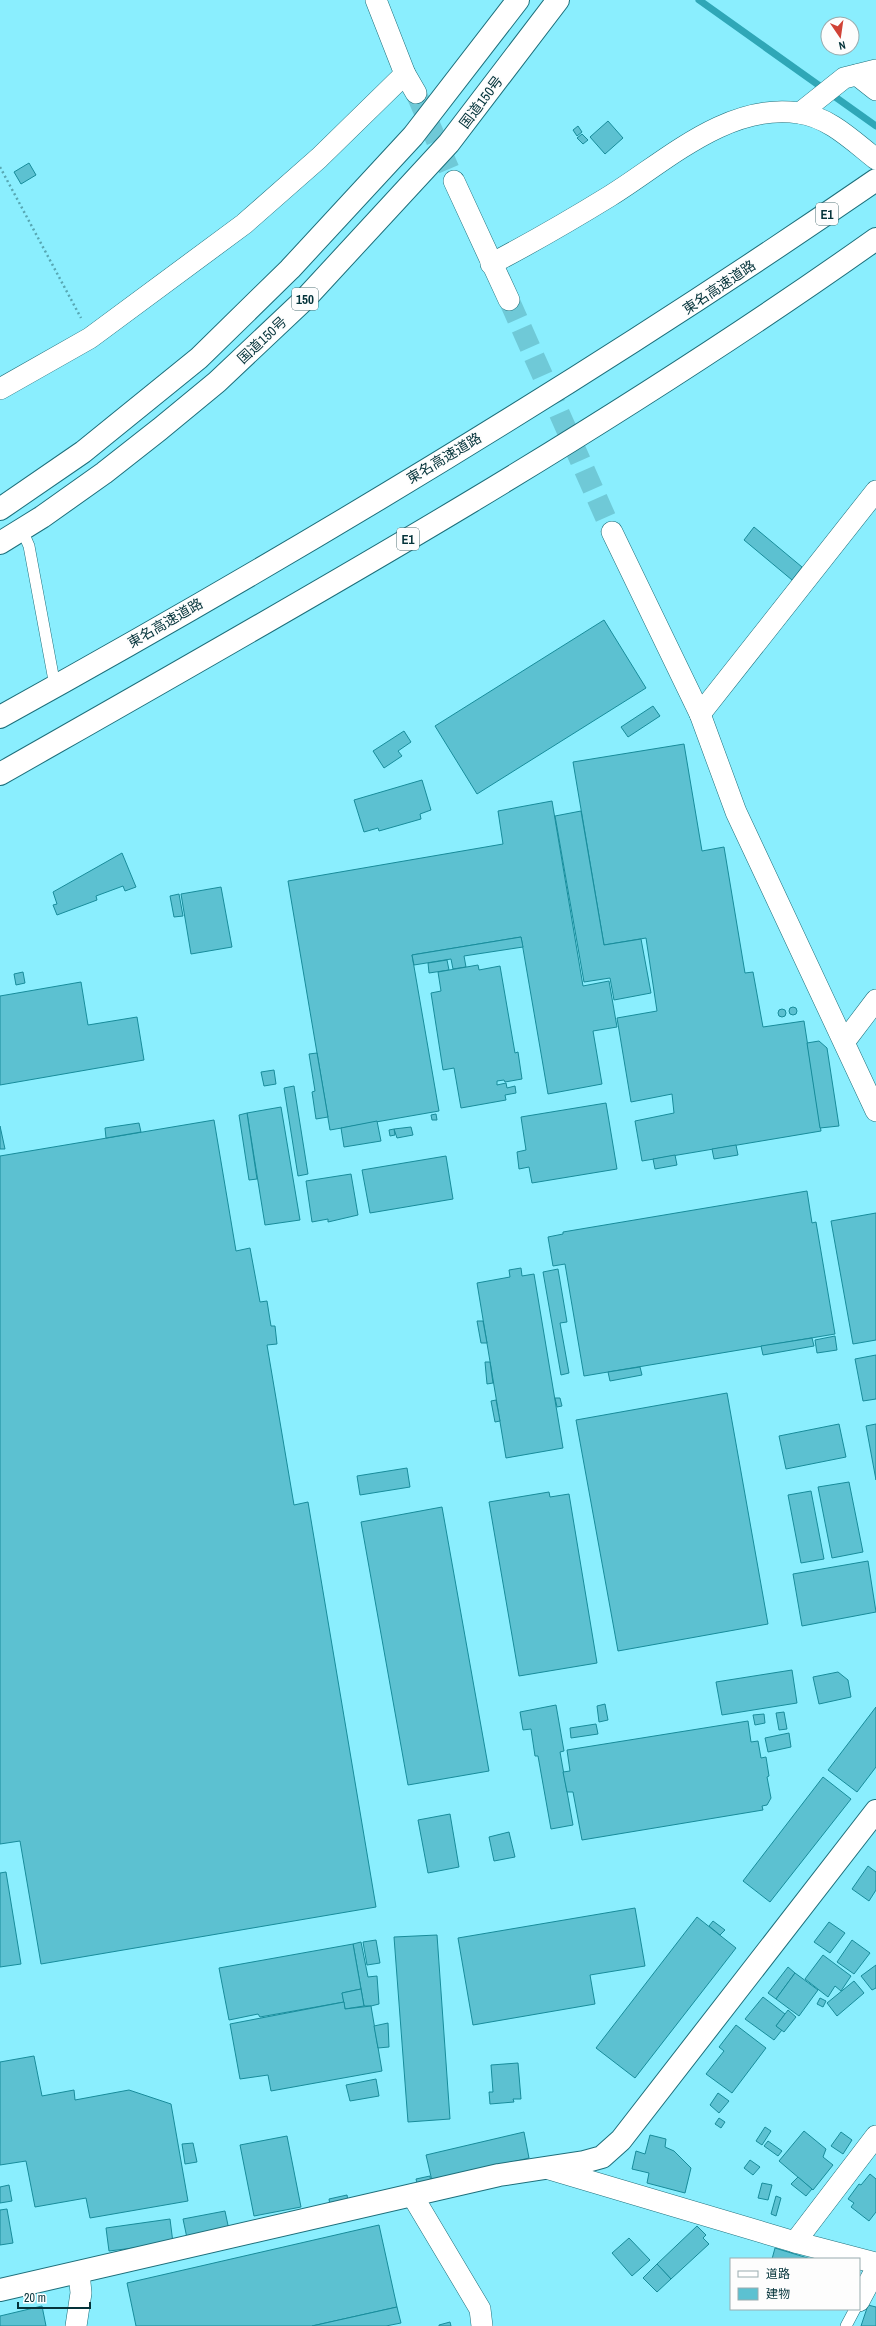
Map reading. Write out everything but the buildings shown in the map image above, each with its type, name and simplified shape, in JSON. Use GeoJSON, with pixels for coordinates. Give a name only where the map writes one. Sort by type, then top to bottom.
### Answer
{"type":"FeatureCollection","features":[{"type":"Feature","properties":{"kind":"main road","name":"150"},"geometry":{"type":"LineString","coordinates":[[0,509],[83,452],[199,358],[290,269],[413,136],[518,0]]}},
{"type":"Feature","properties":{"kind":"main road","name":"国道150号"},"geometry":{"type":"LineString","coordinates":[[0,544],[104,473],[166,424],[217,382],[305,299],[449,144],[558,0]]}},
{"type":"Feature","properties":{"kind":"main road","name":"東名高速道路"},"geometry":{"type":"LineString","coordinates":[[0,717],[313,538],[514,416],[651,331],[876,180]]}},
{"type":"Feature","properties":{"kind":"main road","name":"E1"},"geometry":{"type":"LineString","coordinates":[[0,774],[308,599],[620,409],[806,289],[876,239]]}},
{"type":"Feature","properties":{"kind":"main road"},"geometry":{"type":"LineString","coordinates":[[0,2290],[499,2175],[549,2169],[602,2157],[621,2140],[876,1811]]}},
{"type":"Feature","properties":{"kind":"street"},"geometry":{"type":"LineString","coordinates":[[376,0],[405,74],[416,93]]}},
{"type":"Feature","properties":{"kind":"street"},"geometry":{"type":"LineString","coordinates":[[0,389],[90,338],[244,224],[319,158],[405,74]]}},
{"type":"Feature","properties":{"kind":"street"},"geometry":{"type":"LineString","coordinates":[[491,264],[556,229],[696,141],[721,127],[747,117],[806,107],[859,74],[876,90]]}},
{"type":"Feature","properties":{"kind":"street"},"geometry":{"type":"LineString","coordinates":[[806,107],[876,159]]}},
{"type":"Feature","properties":{"kind":"street"},"geometry":{"type":"LineString","coordinates":[[454,181],[491,264],[509,300]]}},
{"type":"Feature","properties":{"kind":"street"},"geometry":{"type":"LineString","coordinates":[[700,714],[876,491]]}},
{"type":"Feature","properties":{"kind":"street"},"geometry":{"type":"LineString","coordinates":[[612,532],[700,714],[736,812],[845,1041],[876,1111]]}},
{"type":"Feature","properties":{"kind":"street"},"geometry":{"type":"LineString","coordinates":[[845,1041],[876,1000]]}},
{"type":"Feature","properties":{"kind":"street"},"geometry":{"type":"LineString","coordinates":[[795,2242],[876,2136]]}},
{"type":"Feature","properties":{"kind":"street"},"geometry":{"type":"LineString","coordinates":[[549,2169],[795,2242],[857,2258]]}},
{"type":"Feature","properties":{"kind":"street"},"geometry":{"type":"LineString","coordinates":[[412,2195],[480,2308],[482,2326]]}},
{"type":"Feature","properties":{"kind":"street"},"geometry":{"type":"LineString","coordinates":[[860,2259],[876,2263]]}},
{"type":"Feature","properties":{"kind":"street"},"geometry":{"type":"LineString","coordinates":[[860,2299],[876,2268]]}},
{"type":"Feature","properties":{"kind":"street"},"geometry":{"type":"LineString","coordinates":[[76,2326],[81,2293],[79,2272]]}},
{"type":"Feature","properties":{"kind":"lane"},"geometry":{"type":"LineString","coordinates":[[22,530],[29,546],[55,686]]}},
{"type":"Feature","properties":{"kind":"lane"},"geometry":{"type":"LineString","coordinates":[[846,2326],[854,2310]]}},
{"type":"Feature","properties":{"kind":"path"},"geometry":{"type":"LineString","coordinates":[[0,167],[84,324]]}},
{"type":"Feature","properties":{"kind":"waterway"},"geometry":{"type":"LineString","coordinates":[[699,0],[876,126]]}},
{"type":"Feature","properties":{"kind":"tunnel"},"geometry":{"type":"LineString","coordinates":[[416,93],[454,181]]}},
{"type":"Feature","properties":{"kind":"tunnel"},"geometry":{"type":"LineString","coordinates":[[509,300],[612,532]]}}]}
